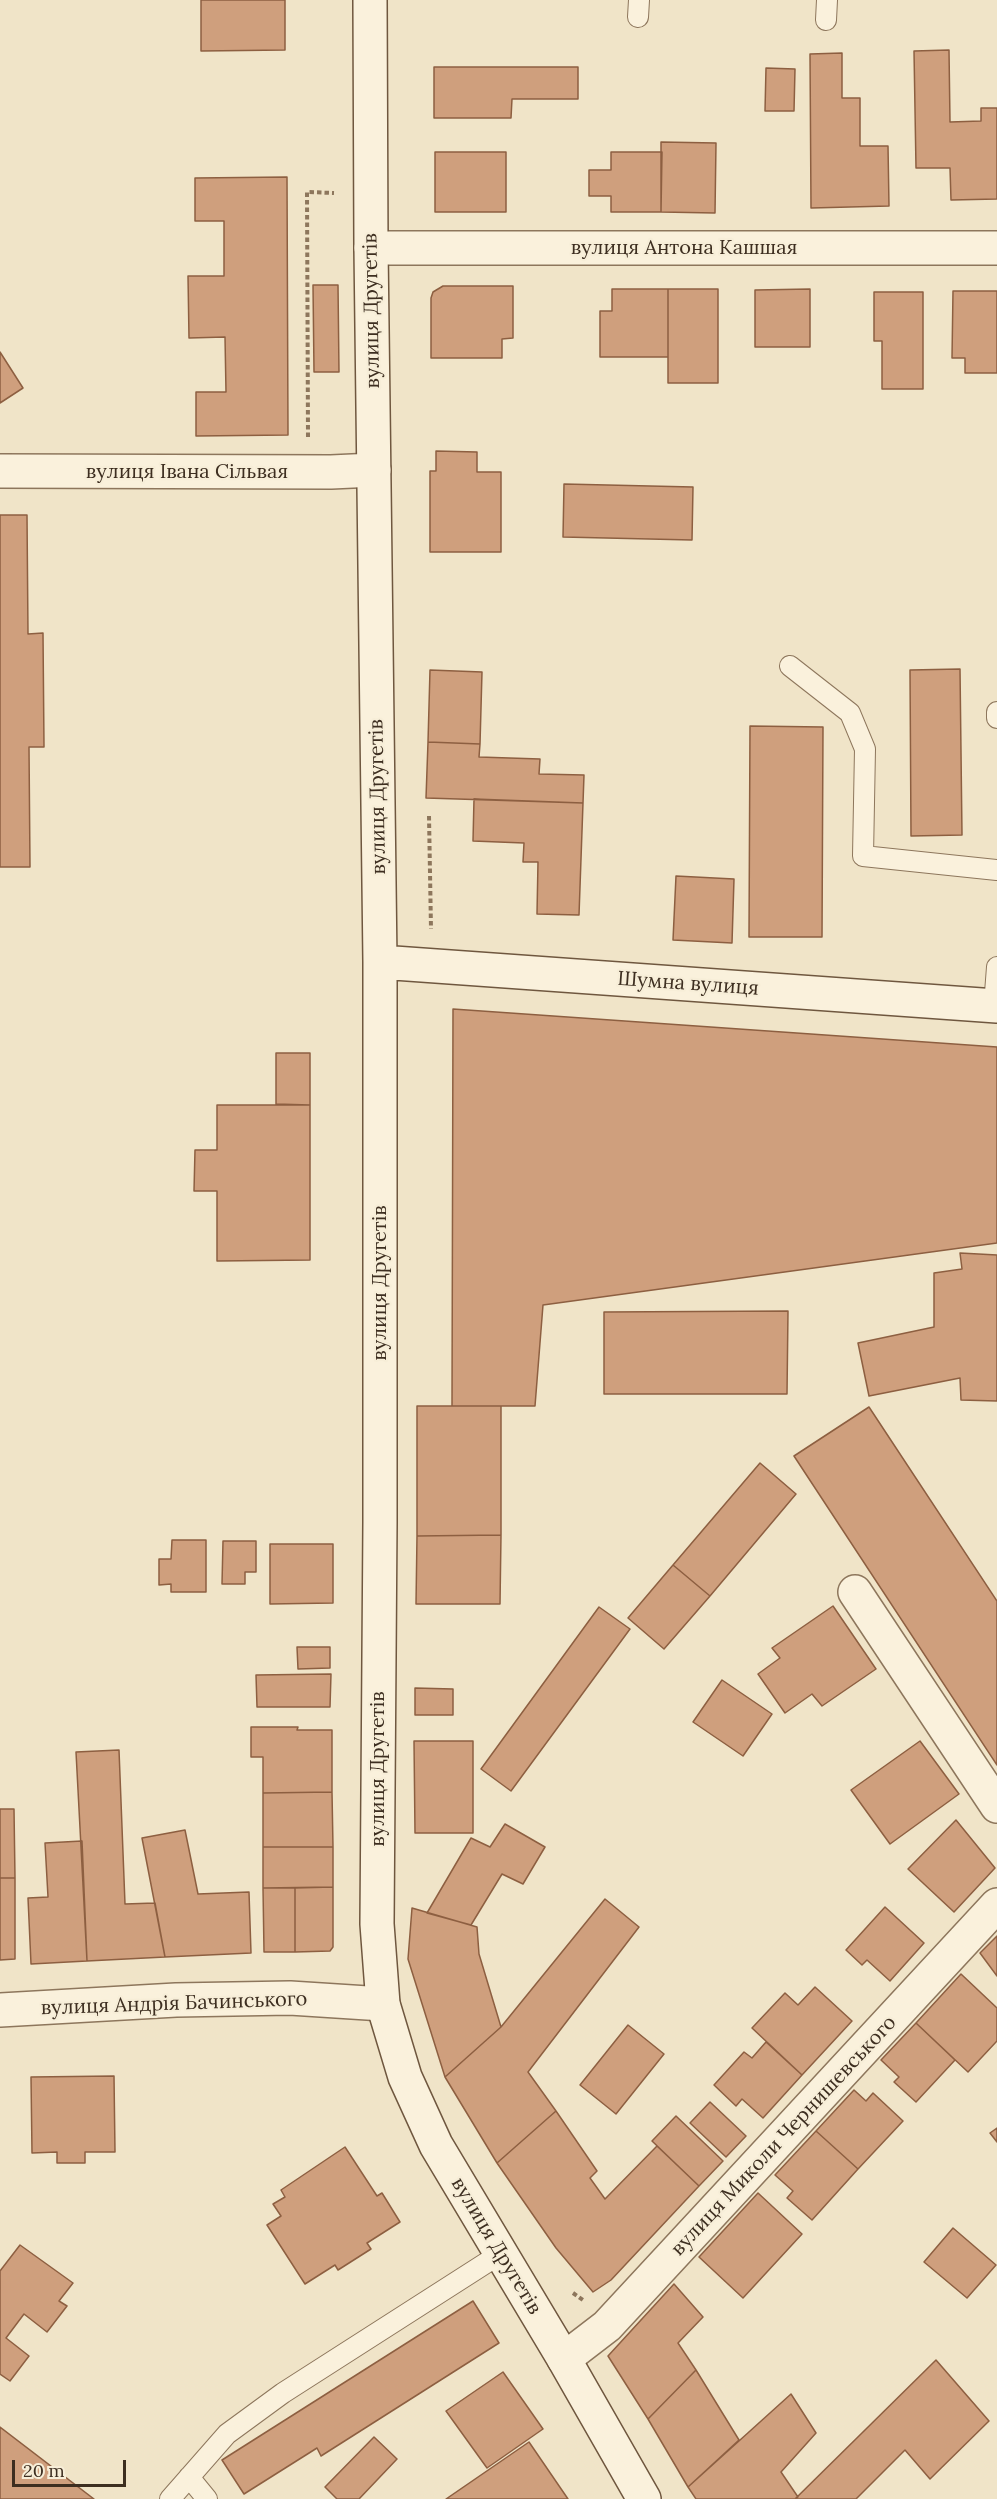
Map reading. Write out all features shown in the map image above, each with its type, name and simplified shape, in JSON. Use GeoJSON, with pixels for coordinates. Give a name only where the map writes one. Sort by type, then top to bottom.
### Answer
{"type":"FeatureCollection","features":[{"type":"Feature","properties":{"kind":"main road","name":"вулиця Другетів"},"geometry":{"type":"LineString","coordinates":[[370,0],[380,962],[377,1924],[383,2004],[405,2077],[436,2145],[564,2359],[644,2499]]}},
{"type":"Feature","properties":{"kind":"main road","name":"вулиця Антона Кашшая"},"geometry":{"type":"LineString","coordinates":[[371,248],[997,248]]}},
{"type":"Feature","properties":{"kind":"main road","name":"вулиця Івана Сільвая"},"geometry":{"type":"LineString","coordinates":[[0,471],[331,472],[374,470]]}},
{"type":"Feature","properties":{"kind":"main road","name":"Шумна вулиця"},"geometry":{"type":"LineString","coordinates":[[380,962],[996,1006]]}},
{"type":"Feature","properties":{"kind":"main road"},"geometry":{"type":"LineString","coordinates":[[855,1592],[997,1806]]}},
{"type":"Feature","properties":{"kind":"main road","name":"вулиця Миколи Чернишевського"},"geometry":{"type":"LineString","coordinates":[[564,2359],[607,2326],[997,1905]]}},
{"type":"Feature","properties":{"kind":"main road","name":"вулиця Андрія Бачинського"},"geometry":{"type":"LineString","coordinates":[[0,2010],[176,2000],[290,1998],[383,2004]]}},
{"type":"Feature","properties":{"kind":"lane"},"geometry":{"type":"LineString","coordinates":[[826,20],[827,0]]}},
{"type":"Feature","properties":{"kind":"lane"},"geometry":{"type":"LineString","coordinates":[[790,666],[850,713],[865,749],[863,856],[997,870]]}},
{"type":"Feature","properties":{"kind":"lane"},"geometry":{"type":"LineString","coordinates":[[997,712],[997,718]]}},
{"type":"Feature","properties":{"kind":"lane"},"geometry":{"type":"LineString","coordinates":[[996,1006],[997,967]]}},
{"type":"Feature","properties":{"kind":"lane"},"geometry":{"type":"LineString","coordinates":[[170,2499],[227,2434],[282,2393],[500,2254]]}},
{"type":"Feature","properties":{"kind":"lane"},"geometry":{"type":"LineString","coordinates":[[189,2477],[207,2499]]}},
{"type":"Feature","properties":{"kind":"path"},"geometry":{"type":"LineString","coordinates":[[307,192],[308,447]]}},
{"type":"Feature","properties":{"kind":"path"},"geometry":{"type":"LineString","coordinates":[[429,816],[431,939]]}},
{"type":"Feature","properties":{"kind":"building"},"geometry":{"type":"Polygon","coordinates":[[[201,0],[285,0],[285,50],[201,51],[201,0]]]}},
{"type":"Feature","properties":{"kind":"building"},"geometry":{"type":"Polygon","coordinates":[[[949,50],[950,122],[981,121],[981,108],[997,108],[997,199],[951,200],[950,168],[916,168],[914,51],[949,50]]]}},
{"type":"Feature","properties":{"kind":"building"},"geometry":{"type":"Polygon","coordinates":[[[842,53],[842,98],[860,98],[860,146],[888,146],[889,206],[811,208],[810,54],[842,53]]]}},
{"type":"Feature","properties":{"kind":"building"},"geometry":{"type":"Polygon","coordinates":[[[434,67],[578,67],[578,99],[512,99],[511,118],[434,118],[434,67]]]}},
{"type":"Feature","properties":{"kind":"building"},"geometry":{"type":"Polygon","coordinates":[[[766,68],[795,69],[794,111],[765,111],[766,68]]]}},
{"type":"Feature","properties":{"kind":"building"},"geometry":{"type":"Polygon","coordinates":[[[661,142],[716,143],[715,213],[661,212],[661,142]]]}},
{"type":"Feature","properties":{"kind":"building"},"geometry":{"type":"Polygon","coordinates":[[[435,152],[506,152],[506,212],[435,212],[435,152]]]}},
{"type":"Feature","properties":{"kind":"building"},"geometry":{"type":"Polygon","coordinates":[[[611,152],[662,152],[661,212],[611,212],[611,196],[589,196],[589,170],[611,170],[611,152]]]}},
{"type":"Feature","properties":{"kind":"building"},"geometry":{"type":"Polygon","coordinates":[[[287,177],[288,435],[196,436],[196,392],[226,392],[225,337],[189,338],[188,276],[224,276],[224,221],[195,221],[195,178],[287,177]]]}},
{"type":"Feature","properties":{"kind":"building"},"geometry":{"type":"Polygon","coordinates":[[[313,285],[338,285],[339,372],[314,372],[313,285]]]}},
{"type":"Feature","properties":{"kind":"building"},"geometry":{"type":"Polygon","coordinates":[[[443,286],[513,286],[513,338],[502,339],[502,358],[431,358],[431,298],[433,292],[443,286]]]}},
{"type":"Feature","properties":{"kind":"building"},"geometry":{"type":"Polygon","coordinates":[[[612,289],[668,289],[668,357],[600,357],[600,311],[612,311],[612,289]]]}},
{"type":"Feature","properties":{"kind":"building"},"geometry":{"type":"Polygon","coordinates":[[[668,289],[718,289],[718,383],[668,383],[668,289]]]}},
{"type":"Feature","properties":{"kind":"building"},"geometry":{"type":"Polygon","coordinates":[[[810,289],[810,347],[755,347],[755,290],[810,289]]]}},
{"type":"Feature","properties":{"kind":"building"},"geometry":{"type":"Polygon","coordinates":[[[953,291],[997,291],[997,373],[965,373],[965,358],[952,358],[953,291]]]}},
{"type":"Feature","properties":{"kind":"building"},"geometry":{"type":"Polygon","coordinates":[[[874,292],[923,292],[923,389],[882,389],[882,341],[874,341],[874,292]]]}},
{"type":"Feature","properties":{"kind":"building"},"geometry":{"type":"Polygon","coordinates":[[[0,352],[23,388],[0,403],[0,352]]]}},
{"type":"Feature","properties":{"kind":"building"},"geometry":{"type":"Polygon","coordinates":[[[436,451],[477,452],[477,472],[501,472],[501,552],[430,552],[430,471],[436,471],[436,451]]]}},
{"type":"Feature","properties":{"kind":"building"},"geometry":{"type":"Polygon","coordinates":[[[564,484],[693,487],[692,540],[563,537],[564,484]]]}},
{"type":"Feature","properties":{"kind":"building"},"geometry":{"type":"Polygon","coordinates":[[[0,515],[27,515],[28,634],[43,633],[44,747],[29,747],[30,867],[0,867],[0,515]]]}},
{"type":"Feature","properties":{"kind":"building"},"geometry":{"type":"Polygon","coordinates":[[[960,669],[962,835],[911,836],[910,670],[960,669]]]}},
{"type":"Feature","properties":{"kind":"building"},"geometry":{"type":"Polygon","coordinates":[[[430,670],[482,672],[480,744],[428,742],[430,670]]]}},
{"type":"Feature","properties":{"kind":"building"},"geometry":{"type":"Polygon","coordinates":[[[750,726],[823,727],[822,937],[749,937],[750,726]]]}},
{"type":"Feature","properties":{"kind":"building"},"geometry":{"type":"Polygon","coordinates":[[[428,742],[480,744],[479,757],[540,759],[539,774],[584,775],[583,803],[426,798],[428,742]]]}},
{"type":"Feature","properties":{"kind":"building"},"geometry":{"type":"Polygon","coordinates":[[[474,799],[583,803],[579,915],[537,914],[538,862],[523,862],[524,843],[473,841],[474,799]]]}},
{"type":"Feature","properties":{"kind":"building"},"geometry":{"type":"Polygon","coordinates":[[[676,876],[734,879],[732,943],[673,940],[676,876]]]}},
{"type":"Feature","properties":{"kind":"building"},"geometry":{"type":"Polygon","coordinates":[[[453,1009],[997,1047],[997,1243],[543,1305],[535,1406],[452,1406],[453,1009]]]}},
{"type":"Feature","properties":{"kind":"building"},"geometry":{"type":"Polygon","coordinates":[[[276,1053],[310,1053],[310,1105],[276,1104],[276,1053]]]}},
{"type":"Feature","properties":{"kind":"building"},"geometry":{"type":"Polygon","coordinates":[[[217,1105],[310,1105],[310,1260],[217,1261],[217,1191],[194,1191],[195,1150],[217,1150],[217,1105]]]}},
{"type":"Feature","properties":{"kind":"building"},"geometry":{"type":"Polygon","coordinates":[[[960,1253],[997,1255],[997,1401],[961,1400],[960,1378],[869,1396],[858,1343],[934,1327],[934,1273],[962,1269],[960,1253]]]}},
{"type":"Feature","properties":{"kind":"building"},"geometry":{"type":"Polygon","coordinates":[[[788,1311],[787,1394],[604,1394],[604,1312],[788,1311]]]}},
{"type":"Feature","properties":{"kind":"building"},"geometry":{"type":"Polygon","coordinates":[[[417,1406],[501,1406],[501,1535],[417,1536],[417,1406]]]}},
{"type":"Feature","properties":{"kind":"building"},"geometry":{"type":"Polygon","coordinates":[[[869,1407],[997,1601],[997,1765],[794,1456],[869,1407]]]}},
{"type":"Feature","properties":{"kind":"building"},"geometry":{"type":"Polygon","coordinates":[[[760,1463],[796,1494],[710,1596],[673,1565],[760,1463]]]}},
{"type":"Feature","properties":{"kind":"building"},"geometry":{"type":"Polygon","coordinates":[[[501,1535],[500,1604],[416,1604],[417,1536],[501,1535]]]}},
{"type":"Feature","properties":{"kind":"building"},"geometry":{"type":"Polygon","coordinates":[[[172,1540],[206,1540],[206,1592],[171,1592],[171,1584],[159,1585],[159,1559],[171,1559],[172,1540]]]}},
{"type":"Feature","properties":{"kind":"building"},"geometry":{"type":"Polygon","coordinates":[[[223,1541],[256,1541],[256,1572],[245,1572],[245,1584],[222,1584],[223,1541]]]}},
{"type":"Feature","properties":{"kind":"building"},"geometry":{"type":"Polygon","coordinates":[[[270,1544],[333,1544],[333,1603],[270,1604],[270,1544]]]}},
{"type":"Feature","properties":{"kind":"building"},"geometry":{"type":"Polygon","coordinates":[[[673,1565],[710,1596],[664,1649],[628,1618],[673,1565]]]}},
{"type":"Feature","properties":{"kind":"building"},"geometry":{"type":"Polygon","coordinates":[[[833,1606],[876,1669],[822,1706],[812,1694],[785,1713],[758,1674],[780,1658],[772,1648],[833,1606]]]}},
{"type":"Feature","properties":{"kind":"building"},"geometry":{"type":"Polygon","coordinates":[[[599,1607],[630,1629],[511,1791],[481,1769],[599,1607]]]}},
{"type":"Feature","properties":{"kind":"building"},"geometry":{"type":"Polygon","coordinates":[[[297,1647],[330,1647],[330,1668],[298,1669],[297,1647]]]}},
{"type":"Feature","properties":{"kind":"building"},"geometry":{"type":"Polygon","coordinates":[[[331,1674],[330,1707],[257,1707],[256,1675],[331,1674]]]}},
{"type":"Feature","properties":{"kind":"building"},"geometry":{"type":"Polygon","coordinates":[[[722,1680],[772,1714],[743,1756],[693,1722],[722,1680]]]}},
{"type":"Feature","properties":{"kind":"building"},"geometry":{"type":"Polygon","coordinates":[[[415,1688],[453,1689],[453,1715],[415,1715],[415,1688]]]}},
{"type":"Feature","properties":{"kind":"building"},"geometry":{"type":"Polygon","coordinates":[[[251,1727],[332,1730],[332,1792],[263,1793],[263,1757],[251,1757],[251,1727]]]}},
{"type":"Feature","properties":{"kind":"building"},"geometry":{"type":"Polygon","coordinates":[[[414,1741],[473,1741],[473,1833],[415,1833],[414,1741]]]}},
{"type":"Feature","properties":{"kind":"building"},"geometry":{"type":"Polygon","coordinates":[[[920,1741],[959,1794],[890,1844],[851,1790],[920,1741]]]}},
{"type":"Feature","properties":{"kind":"building"},"geometry":{"type":"Polygon","coordinates":[[[119,1750],[125,1904],[155,1903],[165,1957],[87,1961],[76,1752],[119,1750]]]}},
{"type":"Feature","properties":{"kind":"building"},"geometry":{"type":"Polygon","coordinates":[[[332,1792],[333,1847],[263,1847],[263,1793],[332,1792]]]}},
{"type":"Feature","properties":{"kind":"building"},"geometry":{"type":"Polygon","coordinates":[[[0,1809],[14,1809],[15,1878],[0,1878],[0,1809]]]}},
{"type":"Feature","properties":{"kind":"building"},"geometry":{"type":"Polygon","coordinates":[[[956,1820],[995,1868],[954,1912],[908,1869],[956,1820]]]}},
{"type":"Feature","properties":{"kind":"building"},"geometry":{"type":"Polygon","coordinates":[[[505,1824],[545,1847],[523,1884],[502,1874],[471,1925],[427,1913],[471,1838],[490,1847],[505,1824]]]}},
{"type":"Feature","properties":{"kind":"building"},"geometry":{"type":"Polygon","coordinates":[[[185,1830],[198,1894],[249,1892],[251,1953],[165,1957],[142,1838],[185,1830]]]}},
{"type":"Feature","properties":{"kind":"building"},"geometry":{"type":"Polygon","coordinates":[[[82,1841],[87,1961],[31,1964],[28,1898],[48,1897],[45,1843],[82,1841]]]}},
{"type":"Feature","properties":{"kind":"building"},"geometry":{"type":"Polygon","coordinates":[[[263,1847],[333,1847],[333,1887],[263,1888],[263,1847]]]}},
{"type":"Feature","properties":{"kind":"building"},"geometry":{"type":"Polygon","coordinates":[[[0,1878],[15,1878],[15,1959],[0,1960],[0,1878]]]}},
{"type":"Feature","properties":{"kind":"building"},"geometry":{"type":"Polygon","coordinates":[[[333,1887],[333,1947],[330,1951],[295,1952],[295,1888],[333,1887]]]}},
{"type":"Feature","properties":{"kind":"building"},"geometry":{"type":"Polygon","coordinates":[[[263,1888],[295,1888],[295,1952],[264,1952],[263,1888]]]}},
{"type":"Feature","properties":{"kind":"building"},"geometry":{"type":"Polygon","coordinates":[[[605,1899],[639,1927],[528,2072],[556,2111],[497,2163],[445,2077],[501,2027],[605,1899]]]}},
{"type":"Feature","properties":{"kind":"building"},"geometry":{"type":"Polygon","coordinates":[[[885,1907],[924,1943],[890,1981],[867,1960],[862,1965],[846,1950],[885,1907]]]}},
{"type":"Feature","properties":{"kind":"building"},"geometry":{"type":"Polygon","coordinates":[[[412,1908],[477,1927],[479,1954],[501,2027],[445,2077],[408,1959],[412,1908]]]}},
{"type":"Feature","properties":{"kind":"building"},"geometry":{"type":"Polygon","coordinates":[[[997,1936],[997,1976],[980,1953],[997,1936]]]}},
{"type":"Feature","properties":{"kind":"building"},"geometry":{"type":"Polygon","coordinates":[[[961,1974],[997,2008],[997,2041],[968,2072],[916,2023],[961,1974]]]}},
{"type":"Feature","properties":{"kind":"building"},"geometry":{"type":"Polygon","coordinates":[[[815,1987],[852,2021],[802,2075],[752,2028],[785,1993],[798,2005],[815,1987]]]}},
{"type":"Feature","properties":{"kind":"building"},"geometry":{"type":"Polygon","coordinates":[[[916,2023],[955,2060],[916,2102],[894,2082],[899,2077],[881,2060],[916,2023]]]}},
{"type":"Feature","properties":{"kind":"building"},"geometry":{"type":"Polygon","coordinates":[[[628,2025],[664,2054],[616,2114],[580,2085],[628,2025]]]}},
{"type":"Feature","properties":{"kind":"building"},"geometry":{"type":"Polygon","coordinates":[[[766,2042],[802,2075],[763,2118],[742,2099],[736,2106],[714,2085],[744,2052],[752,2058],[766,2042]]]}},
{"type":"Feature","properties":{"kind":"building"},"geometry":{"type":"Polygon","coordinates":[[[114,2076],[115,2152],[85,2152],[85,2163],[57,2163],[57,2152],[32,2153],[31,2077],[114,2076]]]}},
{"type":"Feature","properties":{"kind":"building"},"geometry":{"type":"Polygon","coordinates":[[[854,2090],[866,2101],[873,2093],[903,2121],[858,2169],[816,2131],[854,2090]]]}},
{"type":"Feature","properties":{"kind":"building"},"geometry":{"type":"Polygon","coordinates":[[[710,2102],[746,2136],[726,2157],[690,2123],[710,2102]]]}},
{"type":"Feature","properties":{"kind":"building"},"geometry":{"type":"Polygon","coordinates":[[[556,2111],[597,2171],[590,2178],[605,2199],[657,2146],[699,2186],[611,2280],[593,2292],[556,2248],[497,2163],[556,2111]]]}},
{"type":"Feature","properties":{"kind":"building"},"geometry":{"type":"Polygon","coordinates":[[[676,2116],[723,2161],[699,2186],[652,2141],[676,2116]]]}},
{"type":"Feature","properties":{"kind":"building"},"geometry":{"type":"Polygon","coordinates":[[[997,2128],[997,2142],[990,2133],[997,2128]]]}},
{"type":"Feature","properties":{"kind":"building"},"geometry":{"type":"Polygon","coordinates":[[[816,2131],[858,2169],[812,2220],[787,2198],[793,2191],[775,2175],[816,2131]]]}},
{"type":"Feature","properties":{"kind":"building"},"geometry":{"type":"Polygon","coordinates":[[[345,2147],[377,2196],[382,2193],[400,2222],[367,2243],[371,2249],[338,2270],[335,2265],[305,2284],[267,2225],[281,2216],[273,2204],[285,2197],[281,2190],[345,2147]]]}},
{"type":"Feature","properties":{"kind":"building"},"geometry":{"type":"Polygon","coordinates":[[[758,2193],[802,2234],[743,2298],[699,2257],[758,2193]]]}},
{"type":"Feature","properties":{"kind":"building"},"geometry":{"type":"Polygon","coordinates":[[[953,2228],[996,2265],[967,2298],[924,2262],[953,2228]]]}},
{"type":"Feature","properties":{"kind":"building"},"geometry":{"type":"Polygon","coordinates":[[[20,2245],[73,2283],[59,2301],[67,2306],[47,2332],[24,2314],[6,2338],[29,2356],[10,2381],[0,2374],[0,2271],[20,2245]]]}},
{"type":"Feature","properties":{"kind":"building"},"geometry":{"type":"Polygon","coordinates":[[[674,2284],[703,2317],[678,2343],[696,2370],[648,2419],[608,2356],[674,2284]]]}},
{"type":"Feature","properties":{"kind":"building"},"geometry":{"type":"Polygon","coordinates":[[[473,2301],[499,2343],[321,2456],[317,2448],[244,2494],[222,2460],[473,2301]]]}},
{"type":"Feature","properties":{"kind":"building"},"geometry":{"type":"Polygon","coordinates":[[[936,2360],[989,2421],[930,2479],[905,2450],[856,2499],[795,2499],[936,2360]]]}},
{"type":"Feature","properties":{"kind":"building"},"geometry":{"type":"Polygon","coordinates":[[[696,2370],[739,2440],[688,2487],[648,2419],[696,2370]]]}},
{"type":"Feature","properties":{"kind":"building"},"geometry":{"type":"Polygon","coordinates":[[[503,2372],[543,2429],[487,2468],[446,2411],[503,2372]]]}},
{"type":"Feature","properties":{"kind":"building"},"geometry":{"type":"Polygon","coordinates":[[[791,2394],[816,2433],[781,2472],[798,2497],[795,2499],[696,2499],[688,2487],[791,2394]]]}},
{"type":"Feature","properties":{"kind":"building"},"geometry":{"type":"Polygon","coordinates":[[[0,2427],[94,2499],[0,2499],[0,2427]]]}},
{"type":"Feature","properties":{"kind":"building"},"geometry":{"type":"Polygon","coordinates":[[[374,2437],[397,2459],[359,2499],[337,2499],[325,2487],[374,2437]]]}},
{"type":"Feature","properties":{"kind":"building"},"geometry":{"type":"Polygon","coordinates":[[[529,2442],[568,2499],[446,2499],[529,2442]]]}}]}
